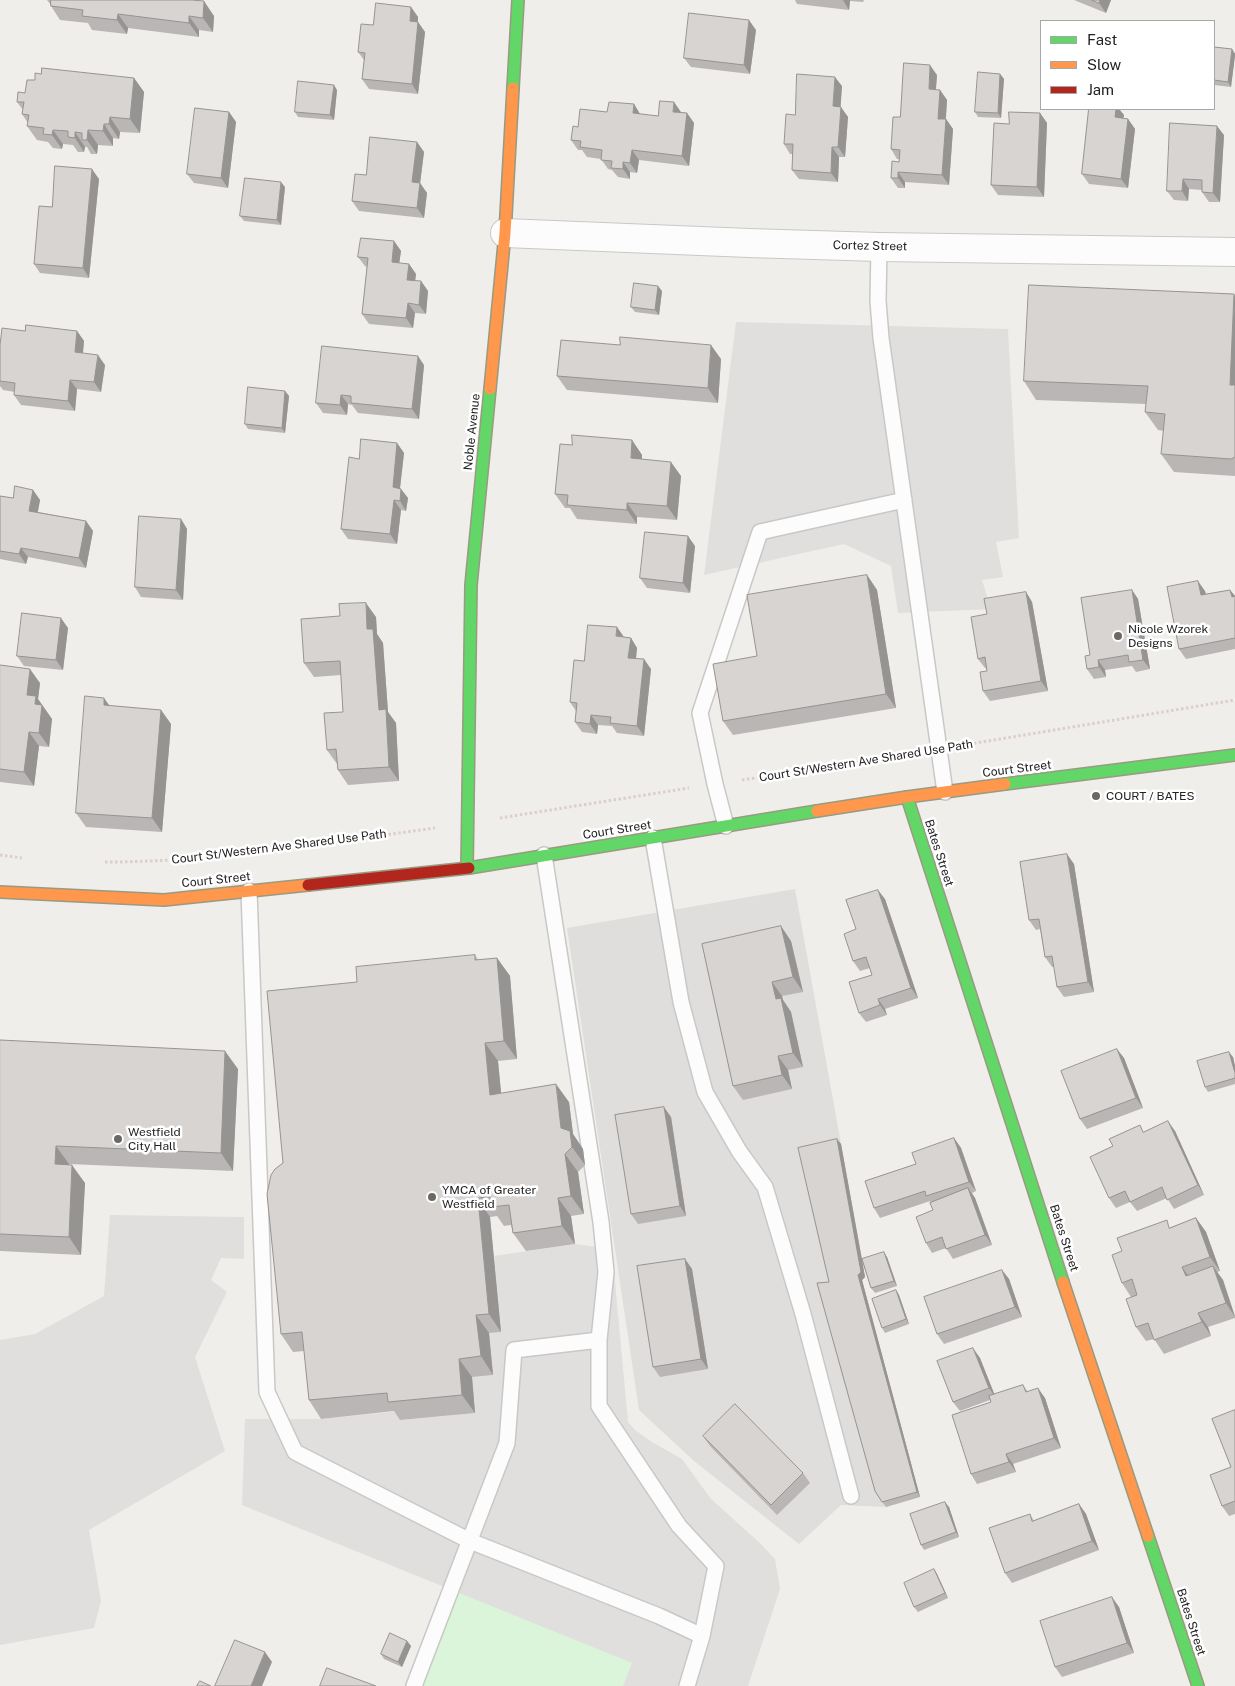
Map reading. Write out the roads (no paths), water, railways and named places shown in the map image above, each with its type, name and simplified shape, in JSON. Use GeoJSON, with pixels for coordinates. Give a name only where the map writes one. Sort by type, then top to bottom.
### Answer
{"type":"FeatureCollection","features":[{"type":"Feature","properties":{"kind":"street","name":"Noble Avenue"},"geometry":{"type":"LineString","coordinates":[[467,868],[471,585],[505,233],[518,0]]}},
{"type":"Feature","properties":{"kind":"street","name":"Cortez Street"},"geometry":{"type":"LineString","coordinates":[[505,233],[878,247],[1235,252]]}},
{"type":"Feature","properties":{"kind":"street","name":"Court Street"},"geometry":{"type":"LineString","coordinates":[[0,892],[164,900],[467,868],[907,797],[1235,755]]}},
{"type":"Feature","properties":{"kind":"street","name":"Bates Street"},"geometry":{"type":"LineString","coordinates":[[907,797],[1042,1218],[1198,1686]]}},
{"type":"Feature","properties":{"kind":"lane"},"geometry":{"type":"LineString","coordinates":[[878,247],[878,301],[881,338],[945,792]]}},
{"type":"Feature","properties":{"kind":"lane"},"geometry":{"type":"LineString","coordinates":[[726,826],[700,713],[760,532],[904,500]]}},
{"type":"Feature","properties":{"kind":"lane"},"geometry":{"type":"LineString","coordinates":[[653,838],[682,1002],[705,1092],[739,1151],[765,1187],[803,1314],[852,1496]]}},
{"type":"Feature","properties":{"kind":"lane"},"geometry":{"type":"LineString","coordinates":[[544,855],[601,1222],[606,1272],[599,1340],[599,1406],[679,1526],[716,1566],[702,1636],[687,1686]]}},
{"type":"Feature","properties":{"kind":"lane"},"geometry":{"type":"LineString","coordinates":[[249,891],[267,1392],[294,1452],[470,1541],[659,1616],[702,1636]]}},
{"type":"Feature","properties":{"kind":"lane"},"geometry":{"type":"LineString","coordinates":[[414,1686],[507,1443],[514,1350],[599,1340]]}},
{"type":"Feature","properties":{"kind":"place","name":"Nicole Wzorek Designs"},"geometry":{"type":"Point","coordinates":[1118,636]}},
{"type":"Feature","properties":{"kind":"place","name":"COURT / BATES"},"geometry":{"type":"Point","coordinates":[1096,796]}},
{"type":"Feature","properties":{"kind":"place","name":"Westfield City Hall"},"geometry":{"type":"Point","coordinates":[118,1139]}},
{"type":"Feature","properties":{"kind":"place","name":"YMCA of Greater Westfield"},"geometry":{"type":"Point","coordinates":[432,1197]}}]}
